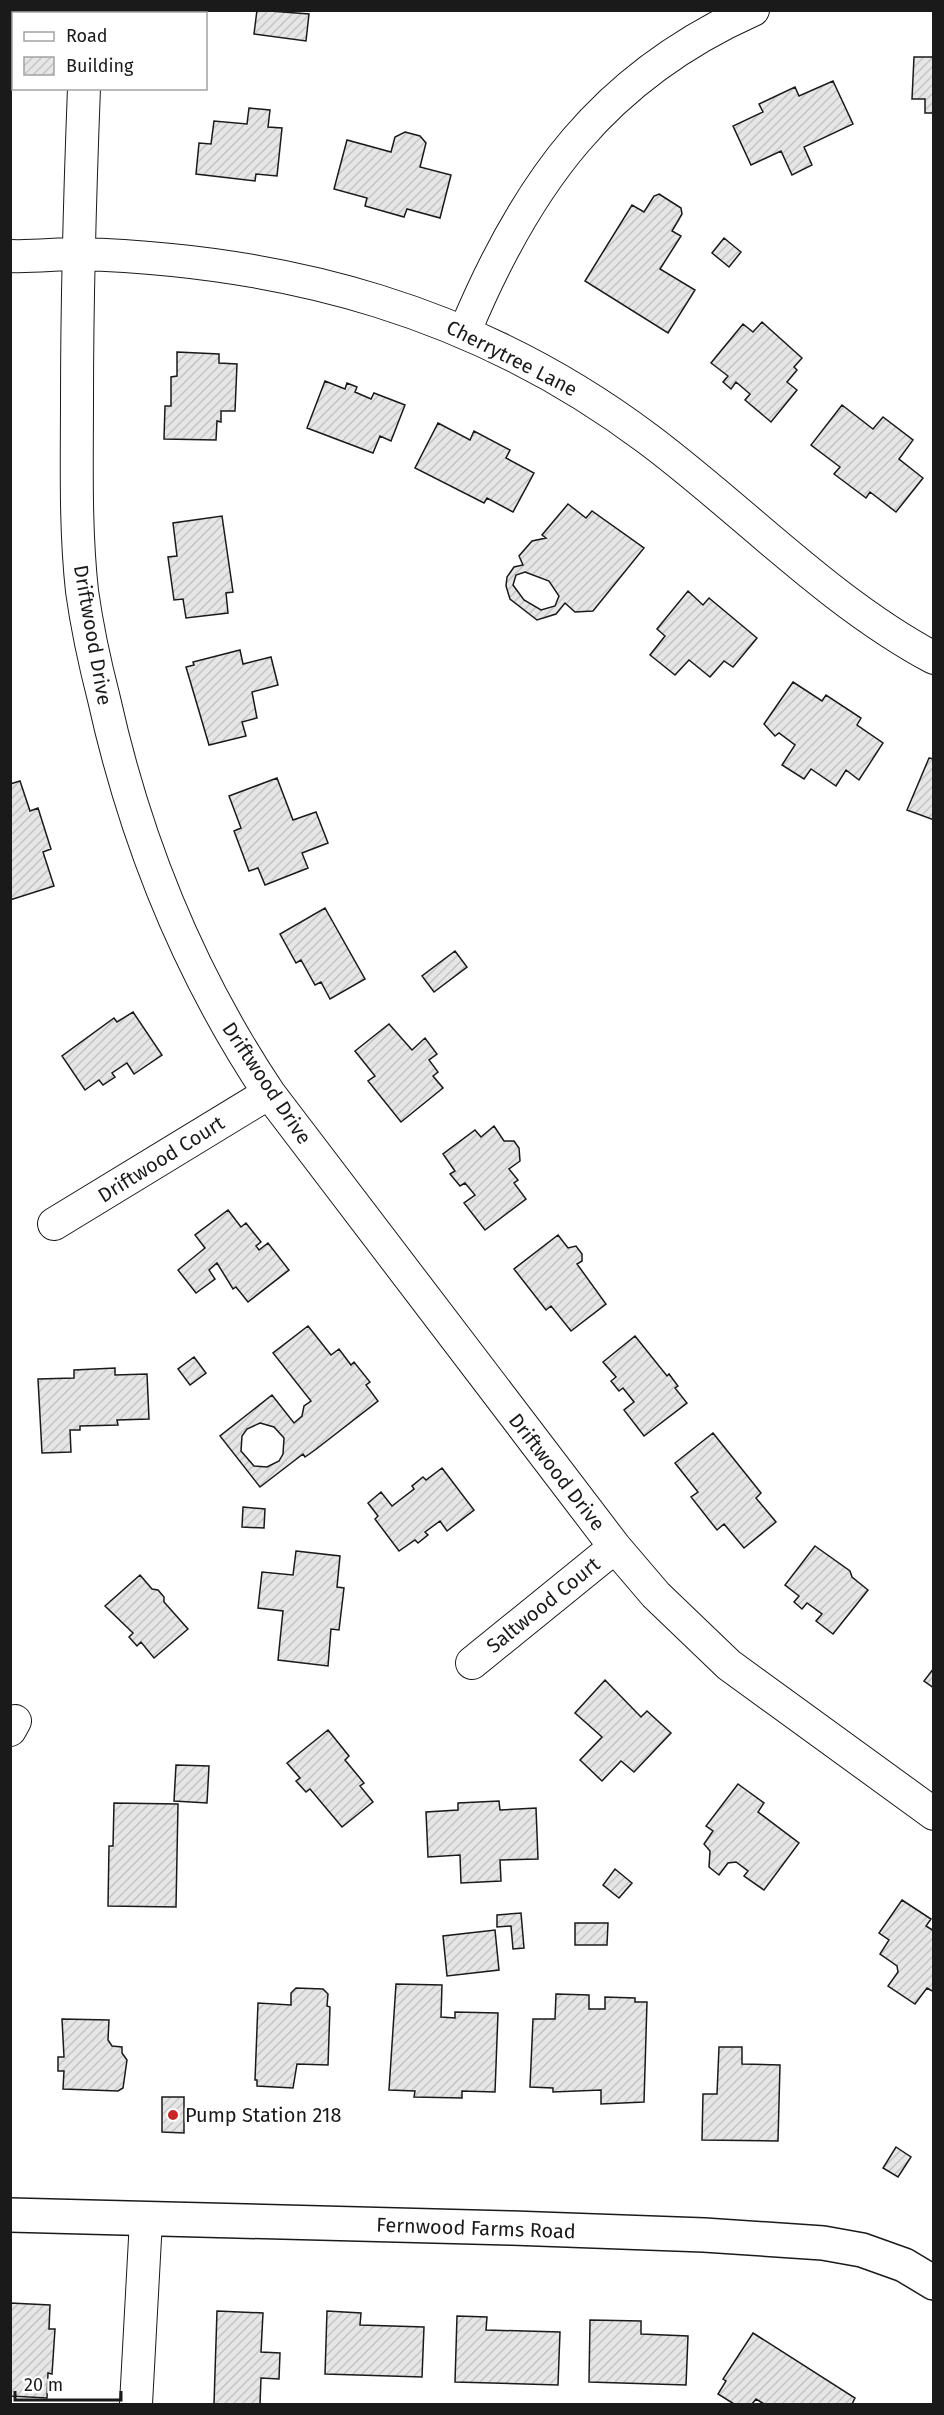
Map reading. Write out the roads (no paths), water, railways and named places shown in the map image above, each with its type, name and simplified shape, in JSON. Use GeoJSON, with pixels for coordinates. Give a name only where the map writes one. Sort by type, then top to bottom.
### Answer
{"type":"FeatureCollection","features":[{"type":"Feature","properties":{"kind":"street"},"geometry":{"type":"LineString","coordinates":[[465,331],[487,277],[526,204],[556,162],[599,112],[672,55],[725,23],[753,10]]}},
{"type":"Feature","properties":{"kind":"street","name":"Driftwood Drive"},"geometry":{"type":"LineString","coordinates":[[84,90],[78,254],[76,521],[83,593],[120,770],[163,894],[185,942],[236,1043],[268,1093],[615,1547],[657,1595],[729,1665],[933,1814]]}},
{"type":"Feature","properties":{"kind":"street","name":"Cherrytree Lane"},"geometry":{"type":"LineString","coordinates":[[10,256],[78,254],[220,266],[273,274],[314,283],[422,314],[465,331],[562,381],[648,439],[862,612],[933,658]]}},
{"type":"Feature","properties":{"kind":"street","name":"Driftwood Court"},"geometry":{"type":"LineString","coordinates":[[54,1224],[268,1093]]}},
{"type":"Feature","properties":{"kind":"street","name":"Saltwood Court"},"geometry":{"type":"LineString","coordinates":[[472,1663],[615,1547]]}},
{"type":"Feature","properties":{"kind":"street","name":"Fernwood Farms Road"},"geometry":{"type":"LineString","coordinates":[[10,2215],[704,2235],[823,2243],[862,2250],[904,2265],[933,2283]]}},
{"type":"Feature","properties":{"kind":"street"},"geometry":{"type":"LineString","coordinates":[[136,2404],[146,2220]]}},
{"type":"Feature","properties":{"kind":"place","name":"Pump Station 218"},"geometry":{"type":"Point","coordinates":[173,2115]}}]}
